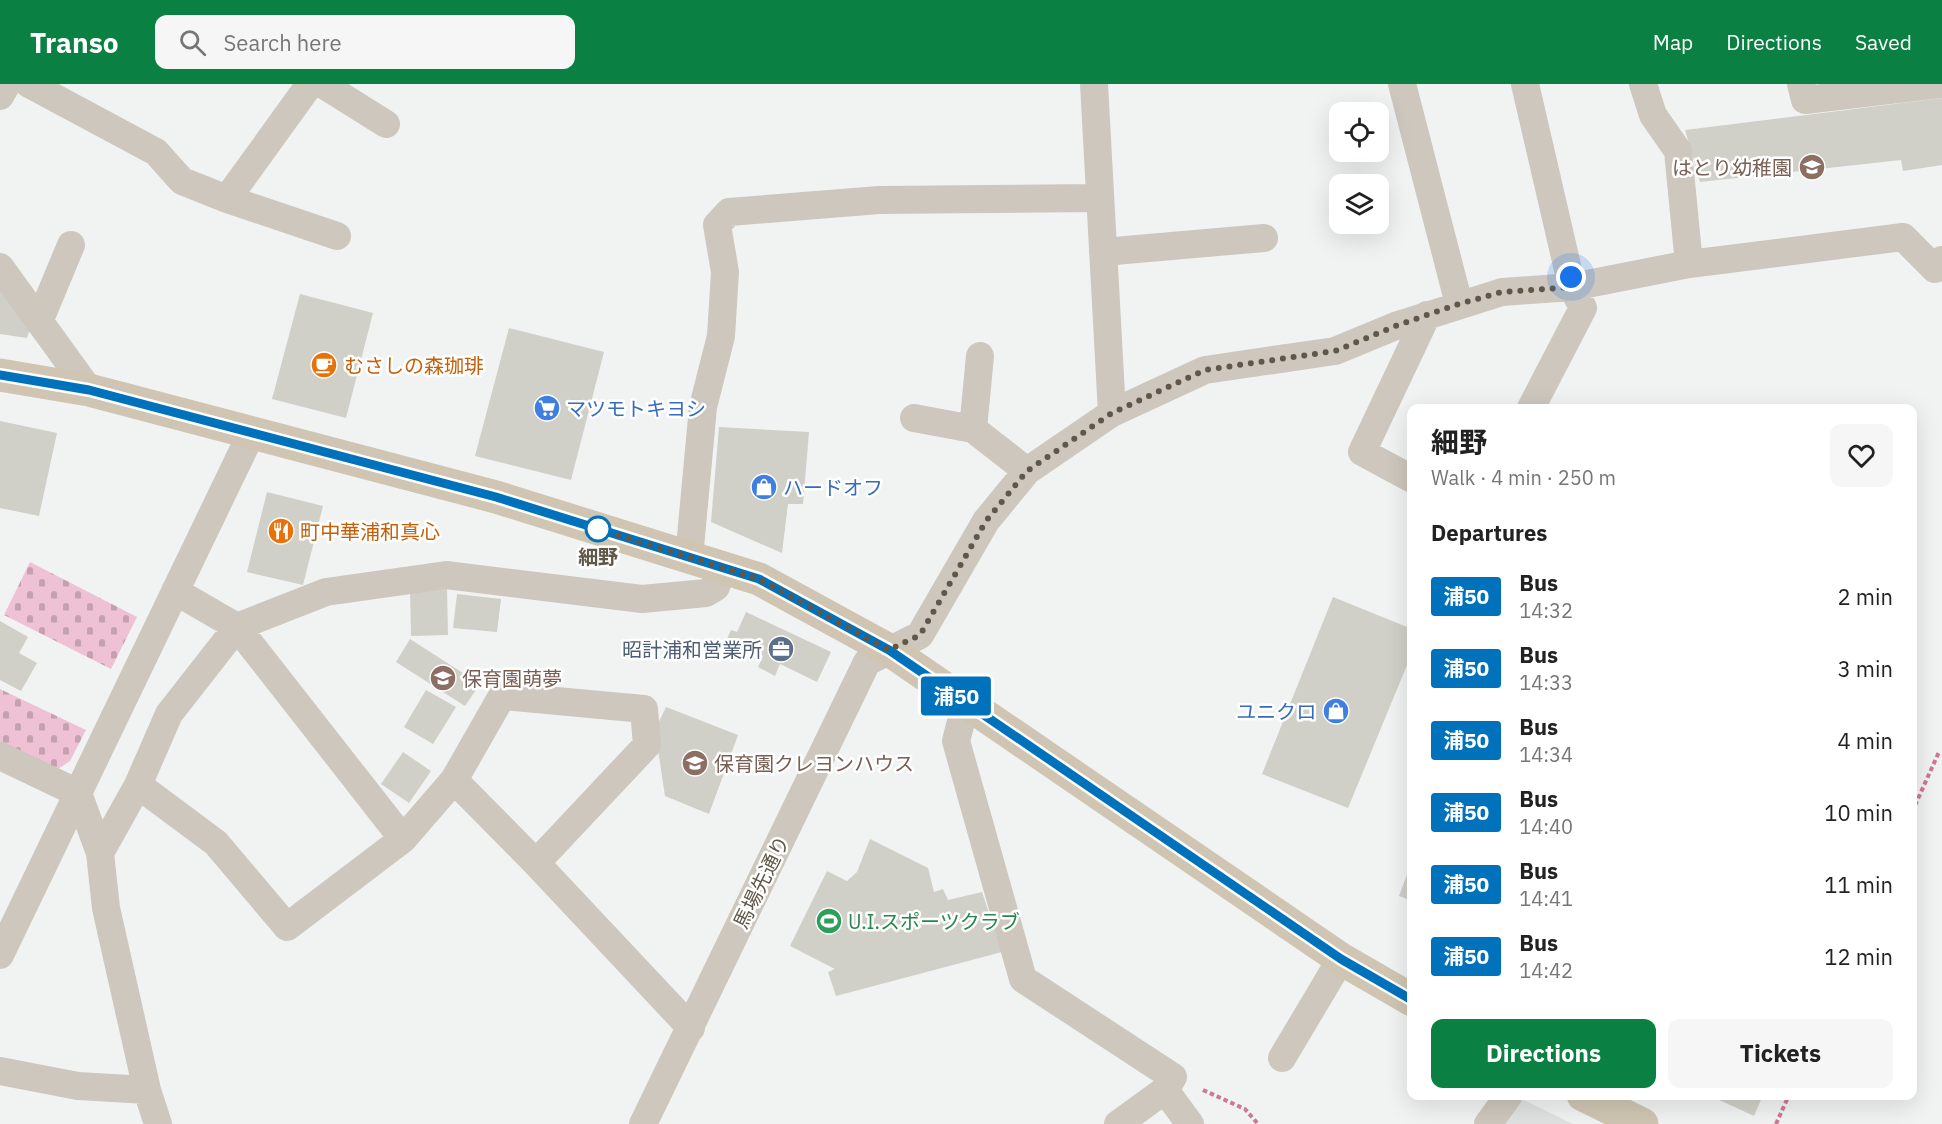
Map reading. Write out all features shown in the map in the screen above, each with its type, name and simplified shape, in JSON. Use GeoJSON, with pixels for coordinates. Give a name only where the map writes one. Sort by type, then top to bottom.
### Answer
{"type":"FeatureCollection","features":[{"type":"Feature","properties":{"kind":"main road"},"geometry":{"type":"LineString","coordinates":[[0,375],[89,390],[496,497],[759,579],[889,650],[1341,959],[1407,997]]}},
{"type":"Feature","properties":{"kind":"main road"},"geometry":{"type":"LineString","coordinates":[[1593,1100],[1642,1124]]}},
{"type":"Feature","properties":{"kind":"street"},"geometry":{"type":"LineString","coordinates":[[0,96],[7,84]]}},
{"type":"Feature","properties":{"kind":"street"},"geometry":{"type":"LineString","coordinates":[[29,84],[156,153],[182,181],[227,199],[337,236]]}},
{"type":"Feature","properties":{"kind":"street"},"geometry":{"type":"LineString","coordinates":[[227,199],[310,84]]}},
{"type":"Feature","properties":{"kind":"street"},"geometry":{"type":"LineString","coordinates":[[322,84],[386,124]]}},
{"type":"Feature","properties":{"kind":"street"},"geometry":{"type":"LineString","coordinates":[[1094,84],[1112,413]]}},
{"type":"Feature","properties":{"kind":"street"},"geometry":{"type":"LineString","coordinates":[[1402,84],[1459,304]]}},
{"type":"Feature","properties":{"kind":"street"},"geometry":{"type":"LineString","coordinates":[[1525,84],[1572,287],[1583,308],[1533,404]]}},
{"type":"Feature","properties":{"kind":"street"},"geometry":{"type":"LineString","coordinates":[[1643,84],[1653,115],[1678,151],[1689,264]]}},
{"type":"Feature","properties":{"kind":"street"},"geometry":{"type":"LineString","coordinates":[[1801,84],[1805,100],[1941,84]]}},
{"type":"Feature","properties":{"kind":"street"},"geometry":{"type":"LineString","coordinates":[[689,558],[703,407],[721,336],[725,272],[717,225],[729,212],[879,200],[1100,198]]}},
{"type":"Feature","properties":{"kind":"street","name":"馬場先通り"},"geometry":{"type":"LineString","coordinates":[[643,1124],[867,662],[920,635],[986,521],[1027,471],[1112,413],[1205,370],[1335,351],[1427,315],[1502,292],[1572,287],[1689,264],[1903,237],[1940,268]]}},
{"type":"Feature","properties":{"kind":"street"},"geometry":{"type":"LineString","coordinates":[[1103,252],[1264,238]]}},
{"type":"Feature","properties":{"kind":"street"},"geometry":{"type":"LineString","coordinates":[[39,322],[71,245]]}},
{"type":"Feature","properties":{"kind":"street"},"geometry":{"type":"LineString","coordinates":[[0,267],[89,390]]}},
{"type":"Feature","properties":{"kind":"street"},"geometry":{"type":"LineString","coordinates":[[1407,476],[1362,452],[1427,315]]}},
{"type":"Feature","properties":{"kind":"street"},"geometry":{"type":"LineString","coordinates":[[973,429],[980,356]]}},
{"type":"Feature","properties":{"kind":"street"},"geometry":{"type":"LineString","coordinates":[[914,418],[973,429],[1027,471]]}},
{"type":"Feature","properties":{"kind":"street"},"geometry":{"type":"LineString","coordinates":[[0,955],[251,434]]}},
{"type":"Feature","properties":{"kind":"street"},"geometry":{"type":"LineString","coordinates":[[100,853],[138,785],[169,714],[237,627],[326,592],[446,575],[642,599],[706,593],[716,587],[723,568]]}},
{"type":"Feature","properties":{"kind":"street"},"geometry":{"type":"LineString","coordinates":[[175,591],[237,627],[403,839]]}},
{"type":"Feature","properties":{"kind":"street"},"geometry":{"type":"LineString","coordinates":[[138,785],[216,843],[287,927],[403,839],[454,780],[502,696],[644,709],[647,745],[536,863]]}},
{"type":"Feature","properties":{"kind":"street"},"geometry":{"type":"LineString","coordinates":[[966,702],[956,741],[1023,980],[1169,1083],[1190,1124]]}},
{"type":"Feature","properties":{"kind":"street"},"geometry":{"type":"LineString","coordinates":[[0,756],[78,793],[100,853],[106,908],[147,1090],[158,1124]]}},
{"type":"Feature","properties":{"kind":"street"},"geometry":{"type":"LineString","coordinates":[[454,780],[536,863],[691,1028]]}},
{"type":"Feature","properties":{"kind":"street"},"geometry":{"type":"LineString","coordinates":[[1282,1058],[1341,959]]}},
{"type":"Feature","properties":{"kind":"street"},"geometry":{"type":"LineString","coordinates":[[0,1071],[78,1086],[147,1090]]}},
{"type":"Feature","properties":{"kind":"street"},"geometry":{"type":"LineString","coordinates":[[1118,1124],[1169,1083]]}},
{"type":"Feature","properties":{"kind":"street"},"geometry":{"type":"LineString","coordinates":[[1488,1124],[1505,1100]]}},
{"type":"Feature","properties":{"kind":"path"},"geometry":{"type":"LineString","coordinates":[[1917,801],[1939,752]]}},
{"type":"Feature","properties":{"kind":"path"},"geometry":{"type":"LineString","coordinates":[[1169,1083],[1245,1109],[1258,1124]]}},
{"type":"Feature","properties":{"kind":"path"},"geometry":{"type":"LineString","coordinates":[[1776,1124],[1787,1100]]}},
{"type":"Feature","properties":{"kind":"shaded area"},"geometry":{"type":"Polygon","coordinates":[[[1518,1100],[1524,1100],[1573,1124],[1500,1124],[1518,1100]]]}},
{"type":"Feature","properties":{"kind":"green space"},"geometry":{"type":"Polygon","coordinates":[[[30,562],[137,617],[111,669],[4,615],[30,562]]]}},
{"type":"Feature","properties":{"kind":"green space"},"geometry":{"type":"Polygon","coordinates":[[[0,689],[86,730],[70,761],[55,771],[0,745],[0,689]]]}},
{"type":"Feature","properties":{"kind":"building"},"geometry":{"type":"Polygon","coordinates":[[[1942,98],[1942,165],[1903,171],[1901,160],[1700,182],[1685,130],[1942,98]]]}},
{"type":"Feature","properties":{"kind":"building"},"geometry":{"type":"Polygon","coordinates":[[[0,287],[30,329],[27,338],[0,334],[0,287]]]}},
{"type":"Feature","properties":{"kind":"building"},"geometry":{"type":"Polygon","coordinates":[[[300,294],[373,313],[346,418],[272,399],[300,294]]]}},
{"type":"Feature","properties":{"kind":"building"},"geometry":{"type":"Polygon","coordinates":[[[509,328],[604,352],[571,480],[475,456],[509,328]]]}},
{"type":"Feature","properties":{"kind":"building"},"geometry":{"type":"Polygon","coordinates":[[[0,421],[57,433],[39,516],[0,508],[0,421]]]}},
{"type":"Feature","properties":{"kind":"building"},"geometry":{"type":"Polygon","coordinates":[[[719,427],[809,432],[803,504],[788,504],[782,553],[711,522],[719,427]]]}},
{"type":"Feature","properties":{"kind":"building"},"geometry":{"type":"Polygon","coordinates":[[[267,492],[323,506],[303,585],[247,572],[267,492]]]}},
{"type":"Feature","properties":{"kind":"building"},"geometry":{"type":"Polygon","coordinates":[[[447,588],[448,635],[411,636],[410,589],[447,588]]]}},
{"type":"Feature","properties":{"kind":"building"},"geometry":{"type":"Polygon","coordinates":[[[457,594],[501,599],[497,632],[453,628],[457,594]]]}},
{"type":"Feature","properties":{"kind":"building"},"geometry":{"type":"Polygon","coordinates":[[[1333,597],[1407,627],[1407,665],[1348,808],[1262,774],[1333,597]]]}},
{"type":"Feature","properties":{"kind":"building"},"geometry":{"type":"Polygon","coordinates":[[[746,612],[831,652],[817,682],[780,664],[775,676],[758,667],[763,656],[727,639],[731,630],[737,632],[746,612]]]}},
{"type":"Feature","properties":{"kind":"building"},"geometry":{"type":"Polygon","coordinates":[[[0,621],[28,637],[19,653],[37,663],[21,691],[0,680],[0,621]]]}},
{"type":"Feature","properties":{"kind":"building"},"geometry":{"type":"Polygon","coordinates":[[[410,639],[480,684],[465,706],[396,662],[410,639]]]}},
{"type":"Feature","properties":{"kind":"building"},"geometry":{"type":"Polygon","coordinates":[[[426,690],[456,707],[433,744],[404,727],[426,690]]]}},
{"type":"Feature","properties":{"kind":"building"},"geometry":{"type":"Polygon","coordinates":[[[666,707],[738,735],[709,814],[665,796],[655,730],[666,707]]]}},
{"type":"Feature","properties":{"kind":"building"},"geometry":{"type":"Polygon","coordinates":[[[403,752],[431,771],[409,803],[381,784],[403,752]]]}},
{"type":"Feature","properties":{"kind":"building"},"geometry":{"type":"Polygon","coordinates":[[[870,839],[928,868],[934,892],[943,889],[948,900],[982,892],[1002,952],[836,996],[828,972],[835,969],[790,946],[827,871],[847,881],[857,872],[870,839]]]}},
{"type":"Feature","properties":{"kind":"building"},"geometry":{"type":"Polygon","coordinates":[[[1407,875],[1407,899],[1399,896],[1407,875]]]}},
{"type":"Feature","properties":{"kind":"building"},"geometry":{"type":"Polygon","coordinates":[[[1719,1100],[1761,1100],[1754,1116],[1719,1100]]]}},
{"type":"Feature","properties":{"kind":"bus line","name":"浦50"},"geometry":{"type":"LineString","coordinates":[[0,375],[89,390],[496,497],[759,579],[889,650],[1341,959],[1407,997]]}},
{"type":"Feature","properties":{"kind":"place","name":"はとり幼稚園"},"geometry":{"type":"Point","coordinates":[1812,167]}},
{"type":"Feature","properties":{"kind":"place","name":"むさしの森珈琲"},"geometry":{"type":"Point","coordinates":[324,365]}},
{"type":"Feature","properties":{"kind":"place","name":"マツモトキヨシ"},"geometry":{"type":"Point","coordinates":[547,408]}},
{"type":"Feature","properties":{"kind":"place","name":"ハードオフ"},"geometry":{"type":"Point","coordinates":[764,487]}},
{"type":"Feature","properties":{"kind":"place","name":"細野"},"geometry":{"type":"Point","coordinates":[598,529]}},
{"type":"Feature","properties":{"kind":"place","name":"町中華浦和真心"},"geometry":{"type":"Point","coordinates":[281,531]}},
{"type":"Feature","properties":{"kind":"place","name":"昭計浦和営業所"},"geometry":{"type":"Point","coordinates":[781,649]}},
{"type":"Feature","properties":{"kind":"place","name":"保育園萌夢"},"geometry":{"type":"Point","coordinates":[443,678]}},
{"type":"Feature","properties":{"kind":"place","name":"ユニクロ"},"geometry":{"type":"Point","coordinates":[1336,711]}},
{"type":"Feature","properties":{"kind":"place","name":"保育園クレヨンハウス"},"geometry":{"type":"Point","coordinates":[695,763]}},
{"type":"Feature","properties":{"kind":"place","name":"U.I.スポーツクラブ"},"geometry":{"type":"Point","coordinates":[829,921]}},
{"type":"Feature","properties":{"kind":"route"},"geometry":{"type":"LineString","coordinates":[[598,529],[759,579],[889,650],[920,635],[986,521],[1027,471],[1112,413],[1205,370],[1335,351],[1398,325],[1502,292],[1572,287],[1571,277]]}}]}
